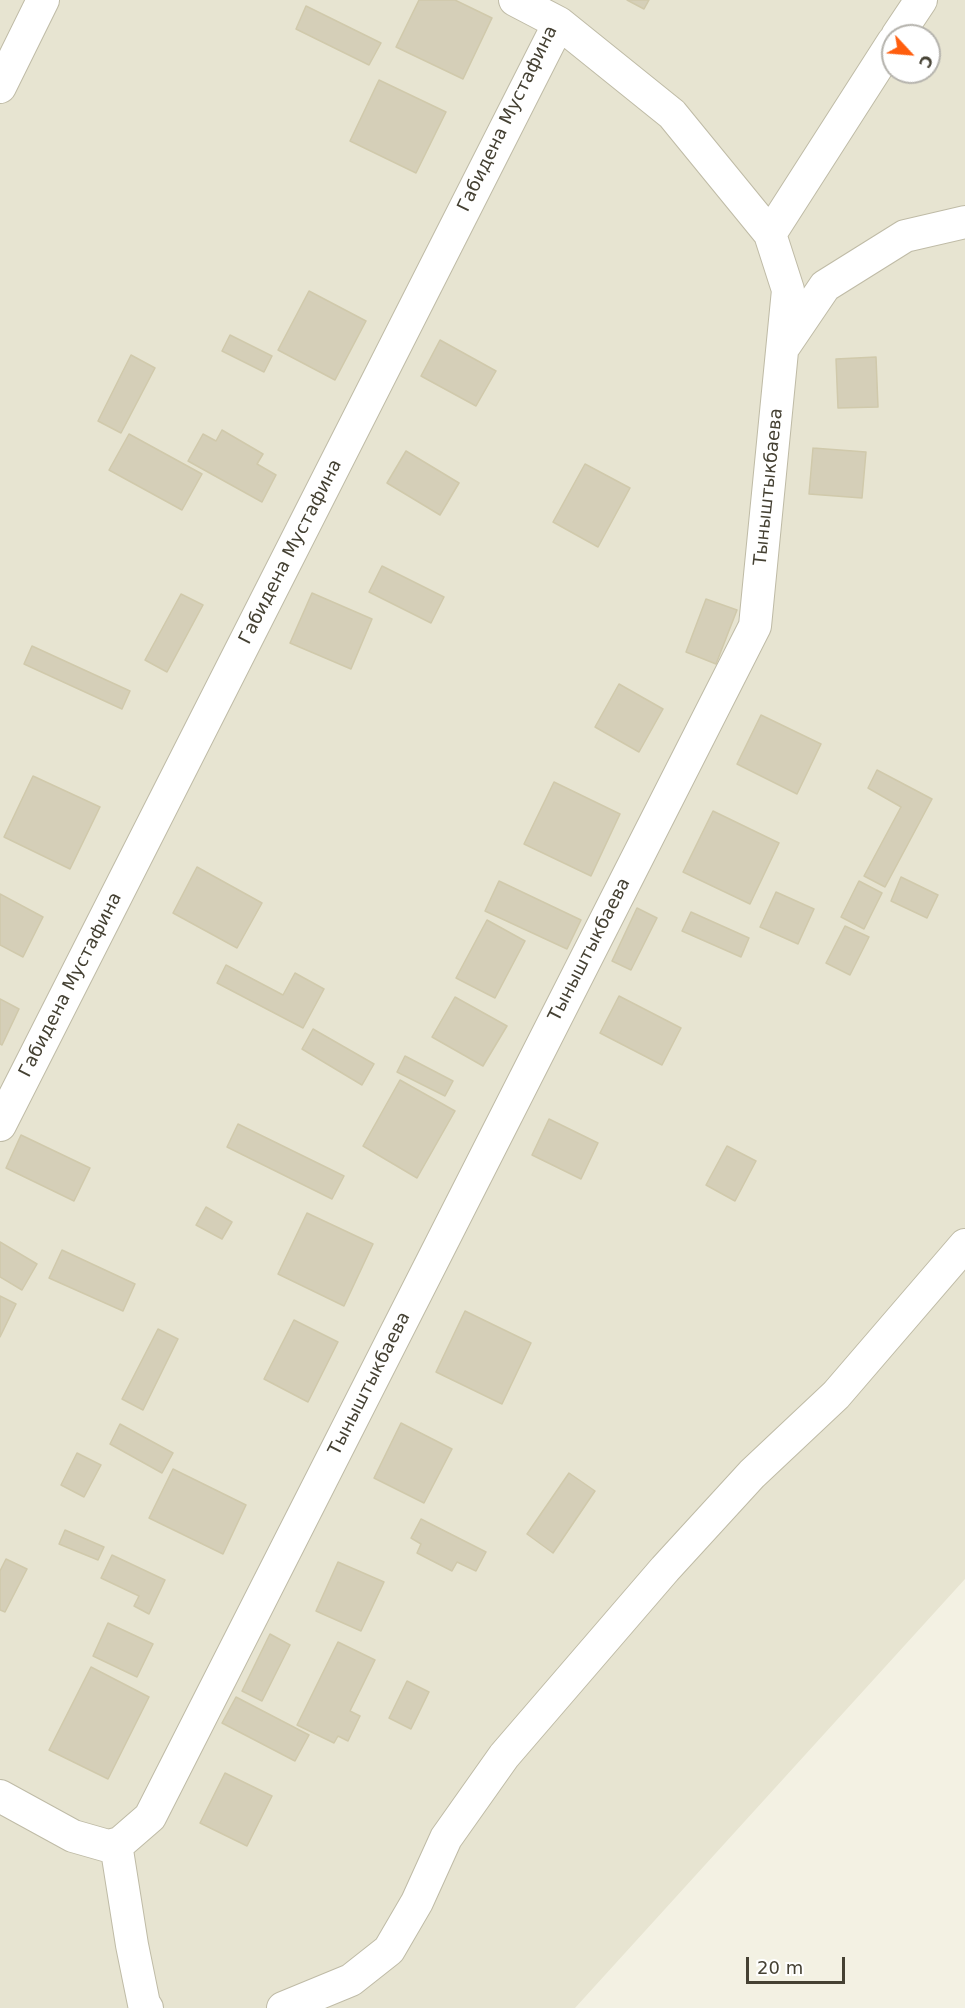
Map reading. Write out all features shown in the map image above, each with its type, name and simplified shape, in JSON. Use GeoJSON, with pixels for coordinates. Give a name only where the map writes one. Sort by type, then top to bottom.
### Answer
{"type":"FeatureCollection","features":[{"type":"Feature","properties":{"kind":"street"},"geometry":{"type":"LineString","coordinates":[[0,87],[43,0]]}},
{"type":"Feature","properties":{"kind":"street","name":"Габидена Мустафина"},"geometry":{"type":"LineString","coordinates":[[0,1125],[559,23],[515,0]]}},
{"type":"Feature","properties":{"kind":"street"},"geometry":{"type":"LineString","coordinates":[[905,24],[921,0]]}},
{"type":"Feature","properties":{"kind":"street","name":"Тыныштыкбаева"},"geometry":{"type":"LineString","coordinates":[[116,1844],[150,1817],[755,626],[788,290],[770,234],[672,114],[559,23]]}},
{"type":"Feature","properties":{"kind":"street"},"geometry":{"type":"LineString","coordinates":[[770,234],[881,61]]}},
{"type":"Feature","properties":{"kind":"street"},"geometry":{"type":"LineString","coordinates":[[783,349],[825,286],[905,236],[965,222]]}},
{"type":"Feature","properties":{"kind":"street"},"geometry":{"type":"LineString","coordinates":[[283,2008],[351,1980],[389,1950],[417,1902],[446,1838],[504,1756],[664,1569],[752,1474],[836,1395],[965,1245]]}},
{"type":"Feature","properties":{"kind":"street"},"geometry":{"type":"LineString","coordinates":[[0,1796],[73,1836],[108,1846],[116,1844],[132,1945],[144,2004],[147,2008]]}},
{"type":"Feature","properties":{"kind":"shaded area"},"geometry":{"type":"Polygon","coordinates":[[[0,0],[965,0],[965,1579],[575,2008],[0,2008],[0,0]]]}},
{"type":"Feature","properties":{"kind":"building"},"geometry":{"type":"Polygon","coordinates":[[[419,0],[455,0],[492,18],[463,79],[396,47],[419,0]]]}},
{"type":"Feature","properties":{"kind":"building"},"geometry":{"type":"Polygon","coordinates":[[[627,0],[649,0],[644,9],[627,0]]]}},
{"type":"Feature","properties":{"kind":"building"},"geometry":{"type":"Polygon","coordinates":[[[306,6],[381,43],[369,65],[296,29],[306,6]]]}},
{"type":"Feature","properties":{"kind":"building"},"geometry":{"type":"Polygon","coordinates":[[[379,80],[446,112],[416,173],[350,141],[379,80]]]}},
{"type":"Feature","properties":{"kind":"building"},"geometry":{"type":"Polygon","coordinates":[[[309,291],[366,321],[335,380],[278,350],[309,291]]]}},
{"type":"Feature","properties":{"kind":"building"},"geometry":{"type":"Polygon","coordinates":[[[230,335],[272,356],[264,372],[222,351],[230,335]]]}},
{"type":"Feature","properties":{"kind":"building"},"geometry":{"type":"Polygon","coordinates":[[[440,340],[496,371],[476,406],[421,376],[440,340]]]}},
{"type":"Feature","properties":{"kind":"building"},"geometry":{"type":"Polygon","coordinates":[[[131,355],[155,368],[121,433],[98,421],[131,355]]]}},
{"type":"Feature","properties":{"kind":"building"},"geometry":{"type":"Polygon","coordinates":[[[876,357],[878,407],[838,408],[836,359],[876,357]]]}},
{"type":"Feature","properties":{"kind":"building"},"geometry":{"type":"Polygon","coordinates":[[[222,430],[263,454],[257,464],[276,475],[262,502],[188,461],[203,434],[216,441],[222,430]]]}},
{"type":"Feature","properties":{"kind":"building"},"geometry":{"type":"Polygon","coordinates":[[[129,434],[202,474],[182,510],[109,470],[129,434]]]}},
{"type":"Feature","properties":{"kind":"building"},"geometry":{"type":"Polygon","coordinates":[[[813,448],[866,452],[862,498],[809,494],[813,448]]]}},
{"type":"Feature","properties":{"kind":"building"},"geometry":{"type":"Polygon","coordinates":[[[406,451],[459,483],[440,515],[387,483],[406,451]]]}},
{"type":"Feature","properties":{"kind":"building"},"geometry":{"type":"Polygon","coordinates":[[[585,464],[630,488],[598,547],[553,522],[585,464]]]}},
{"type":"Feature","properties":{"kind":"building"},"geometry":{"type":"Polygon","coordinates":[[[382,566],[444,597],[431,623],[369,592],[382,566]]]}},
{"type":"Feature","properties":{"kind":"building"},"geometry":{"type":"Polygon","coordinates":[[[312,593],[372,619],[351,669],[290,643],[312,593]]]}},
{"type":"Feature","properties":{"kind":"building"},"geometry":{"type":"Polygon","coordinates":[[[181,594],[203,605],[167,672],[145,660],[181,594]]]}},
{"type":"Feature","properties":{"kind":"building"},"geometry":{"type":"Polygon","coordinates":[[[706,599],[737,610],[716,664],[686,652],[706,599]]]}},
{"type":"Feature","properties":{"kind":"building"},"geometry":{"type":"Polygon","coordinates":[[[32,646],[130,691],[122,709],[24,664],[32,646]]]}},
{"type":"Feature","properties":{"kind":"building"},"geometry":{"type":"Polygon","coordinates":[[[619,684],[663,709],[639,752],[595,727],[619,684]]]}},
{"type":"Feature","properties":{"kind":"building"},"geometry":{"type":"Polygon","coordinates":[[[761,715],[821,744],[797,794],[737,764],[761,715]]]}},
{"type":"Feature","properties":{"kind":"building"},"geometry":{"type":"Polygon","coordinates":[[[877,770],[932,799],[885,887],[864,876],[901,807],[868,788],[877,770]]]}},
{"type":"Feature","properties":{"kind":"building"},"geometry":{"type":"Polygon","coordinates":[[[33,776],[100,807],[70,869],[4,837],[33,776]]]}},
{"type":"Feature","properties":{"kind":"building"},"geometry":{"type":"Polygon","coordinates":[[[554,782],[620,814],[591,876],[524,844],[554,782]]]}},
{"type":"Feature","properties":{"kind":"building"},"geometry":{"type":"Polygon","coordinates":[[[713,811],[779,843],[750,904],[683,872],[713,811]]]}},
{"type":"Feature","properties":{"kind":"building"},"geometry":{"type":"Polygon","coordinates":[[[197,867],[262,903],[237,948],[173,913],[197,867]]]}},
{"type":"Feature","properties":{"kind":"building"},"geometry":{"type":"Polygon","coordinates":[[[901,877],[938,895],[927,918],[891,901],[901,877]]]}},
{"type":"Feature","properties":{"kind":"building"},"geometry":{"type":"Polygon","coordinates":[[[499,881],[581,920],[567,949],[485,911],[499,881]]]}},
{"type":"Feature","properties":{"kind":"building"},"geometry":{"type":"Polygon","coordinates":[[[859,881],[882,893],[864,929],[841,917],[859,881]]]}},
{"type":"Feature","properties":{"kind":"building"},"geometry":{"type":"Polygon","coordinates":[[[776,892],[814,909],[798,944],[760,927],[776,892]]]}},
{"type":"Feature","properties":{"kind":"building"},"geometry":{"type":"Polygon","coordinates":[[[0,894],[43,917],[23,957],[0,945],[0,894]]]}},
{"type":"Feature","properties":{"kind":"building"},"geometry":{"type":"Polygon","coordinates":[[[637,908],[657,918],[631,970],[612,961],[637,908]]]}},
{"type":"Feature","properties":{"kind":"building"},"geometry":{"type":"Polygon","coordinates":[[[691,912],[749,938],[741,957],[682,931],[691,912]]]}},
{"type":"Feature","properties":{"kind":"building"},"geometry":{"type":"Polygon","coordinates":[[[487,920],[525,941],[495,998],[456,978],[487,920]]]}},
{"type":"Feature","properties":{"kind":"building"},"geometry":{"type":"Polygon","coordinates":[[[845,926],[869,937],[850,975],[826,963],[845,926]]]}},
{"type":"Feature","properties":{"kind":"building"},"geometry":{"type":"Polygon","coordinates":[[[226,965],[283,995],[295,973],[324,989],[303,1028],[217,983],[226,965]]]}},
{"type":"Feature","properties":{"kind":"building"},"geometry":{"type":"Polygon","coordinates":[[[619,996],[681,1028],[662,1065],[600,1033],[619,996]]]}},
{"type":"Feature","properties":{"kind":"building"},"geometry":{"type":"Polygon","coordinates":[[[455,997],[507,1026],[483,1066],[432,1037],[455,997]]]}},
{"type":"Feature","properties":{"kind":"building"},"geometry":{"type":"Polygon","coordinates":[[[0,999],[19,1009],[2,1045],[0,1044],[0,999]]]}},
{"type":"Feature","properties":{"kind":"building"},"geometry":{"type":"Polygon","coordinates":[[[313,1029],[374,1064],[362,1085],[302,1049],[313,1029]]]}},
{"type":"Feature","properties":{"kind":"building"},"geometry":{"type":"Polygon","coordinates":[[[405,1056],[453,1081],[445,1096],[397,1072],[405,1056]]]}},
{"type":"Feature","properties":{"kind":"building"},"geometry":{"type":"Polygon","coordinates":[[[400,1080],[455,1111],[417,1178],[363,1146],[400,1080]]]}},
{"type":"Feature","properties":{"kind":"building"},"geometry":{"type":"Polygon","coordinates":[[[549,1119],[598,1143],[581,1179],[532,1155],[549,1119]]]}},
{"type":"Feature","properties":{"kind":"building"},"geometry":{"type":"Polygon","coordinates":[[[238,1124],[344,1176],[332,1199],[227,1147],[238,1124]]]}},
{"type":"Feature","properties":{"kind":"building"},"geometry":{"type":"Polygon","coordinates":[[[21,1135],[90,1168],[74,1201],[6,1168],[21,1135]]]}},
{"type":"Feature","properties":{"kind":"building"},"geometry":{"type":"Polygon","coordinates":[[[727,1146],[756,1161],[735,1201],[706,1185],[727,1146]]]}},
{"type":"Feature","properties":{"kind":"building"},"geometry":{"type":"Polygon","coordinates":[[[206,1207],[232,1222],[222,1239],[196,1225],[206,1207]]]}},
{"type":"Feature","properties":{"kind":"building"},"geometry":{"type":"Polygon","coordinates":[[[307,1213],[373,1244],[344,1306],[278,1274],[307,1213]]]}},
{"type":"Feature","properties":{"kind":"building"},"geometry":{"type":"Polygon","coordinates":[[[0,1242],[37,1264],[22,1290],[0,1277],[0,1242]]]}},
{"type":"Feature","properties":{"kind":"building"},"geometry":{"type":"Polygon","coordinates":[[[62,1250],[135,1284],[123,1311],[49,1278],[62,1250]]]}},
{"type":"Feature","properties":{"kind":"building"},"geometry":{"type":"Polygon","coordinates":[[[0,1296],[16,1304],[0,1337],[0,1296]]]}},
{"type":"Feature","properties":{"kind":"building"},"geometry":{"type":"Polygon","coordinates":[[[465,1311],[531,1343],[502,1404],[436,1372],[465,1311]]]}},
{"type":"Feature","properties":{"kind":"building"},"geometry":{"type":"Polygon","coordinates":[[[294,1320],[338,1342],[308,1402],[264,1379],[294,1320]]]}},
{"type":"Feature","properties":{"kind":"building"},"geometry":{"type":"Polygon","coordinates":[[[158,1329],[178,1339],[143,1410],[122,1399],[158,1329]]]}},
{"type":"Feature","properties":{"kind":"building"},"geometry":{"type":"Polygon","coordinates":[[[401,1423],[452,1449],[424,1503],[374,1478],[401,1423]]]}},
{"type":"Feature","properties":{"kind":"building"},"geometry":{"type":"Polygon","coordinates":[[[120,1424],[173,1453],[162,1473],[110,1444],[120,1424]]]}},
{"type":"Feature","properties":{"kind":"building"},"geometry":{"type":"Polygon","coordinates":[[[77,1453],[101,1465],[84,1497],[61,1485],[77,1453]]]}},
{"type":"Feature","properties":{"kind":"building"},"geometry":{"type":"Polygon","coordinates":[[[173,1469],[246,1505],[223,1554],[149,1518],[173,1469]]]}},
{"type":"Feature","properties":{"kind":"building"},"geometry":{"type":"Polygon","coordinates":[[[569,1473],[595,1491],[553,1553],[527,1534],[569,1473]]]}},
{"type":"Feature","properties":{"kind":"building"},"geometry":{"type":"Polygon","coordinates":[[[421,1519],[486,1552],[476,1571],[457,1562],[452,1571],[417,1553],[421,1544],[411,1538],[421,1519]]]}},
{"type":"Feature","properties":{"kind":"building"},"geometry":{"type":"Polygon","coordinates":[[[65,1530],[104,1547],[98,1560],[59,1544],[65,1530]]]}},
{"type":"Feature","properties":{"kind":"building"},"geometry":{"type":"Polygon","coordinates":[[[112,1555],[165,1580],[149,1614],[134,1606],[139,1596],[101,1578],[112,1555]]]}},
{"type":"Feature","properties":{"kind":"building"},"geometry":{"type":"Polygon","coordinates":[[[6,1559],[27,1569],[5,1612],[0,1610],[0,1571],[6,1559]]]}},
{"type":"Feature","properties":{"kind":"building"},"geometry":{"type":"Polygon","coordinates":[[[338,1562],[384,1582],[361,1631],[316,1611],[338,1562]]]}},
{"type":"Feature","properties":{"kind":"building"},"geometry":{"type":"Polygon","coordinates":[[[108,1623],[153,1644],[137,1677],[93,1656],[108,1623]]]}},
{"type":"Feature","properties":{"kind":"building"},"geometry":{"type":"Polygon","coordinates":[[[270,1634],[290,1645],[262,1701],[242,1691],[270,1634]]]}},
{"type":"Feature","properties":{"kind":"building"},"geometry":{"type":"Polygon","coordinates":[[[338,1642],[375,1660],[350,1711],[360,1716],[348,1741],[338,1736],[334,1743],[297,1725],[338,1642]]]}},
{"type":"Feature","properties":{"kind":"building"},"geometry":{"type":"Polygon","coordinates":[[[91,1667],[149,1697],[108,1779],[49,1750],[91,1667]]]}},
{"type":"Feature","properties":{"kind":"building"},"geometry":{"type":"Polygon","coordinates":[[[407,1681],[429,1692],[411,1729],[389,1718],[407,1681]]]}},
{"type":"Feature","properties":{"kind":"building"},"geometry":{"type":"Polygon","coordinates":[[[236,1697],[309,1735],[295,1761],[222,1723],[236,1697]]]}},
{"type":"Feature","properties":{"kind":"building"},"geometry":{"type":"Polygon","coordinates":[[[225,1773],[272,1796],[247,1846],[200,1823],[225,1773]]]}}]}
